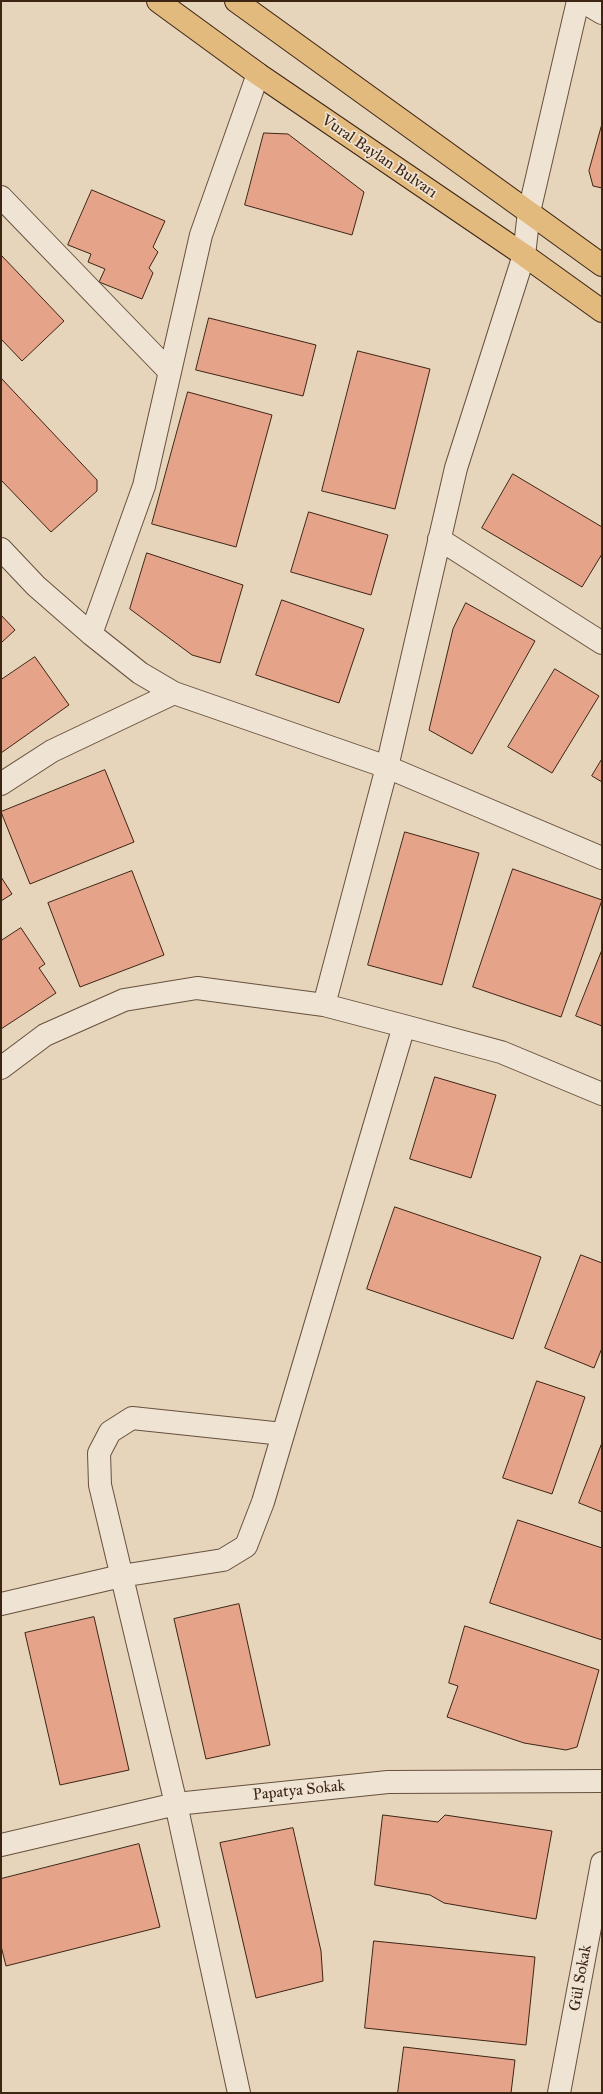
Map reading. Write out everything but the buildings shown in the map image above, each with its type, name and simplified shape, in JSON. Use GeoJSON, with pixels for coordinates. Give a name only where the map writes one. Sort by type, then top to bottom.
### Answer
{"type":"FeatureCollection","features":[{"type":"Feature","properties":{"kind":"main road","name":"Vural Baylan Bulvarı"},"geometry":{"type":"LineString","coordinates":[[158,1],[258,74],[524,255],[602,311]]}},
{"type":"Feature","properties":{"kind":"main road"},"geometry":{"type":"LineString","coordinates":[[236,1],[602,265]]}},
{"type":"Feature","properties":{"kind":"street"},"geometry":{"type":"LineString","coordinates":[[324,1005],[388,767],[456,468],[524,255],[529,212],[578,1]]}},
{"type":"Feature","properties":{"kind":"street"},"geometry":{"type":"LineString","coordinates":[[582,1],[602,13]]}},
{"type":"Feature","properties":{"kind":"street"},"geometry":{"type":"LineString","coordinates":[[91,634],[144,486],[201,235],[258,74]]}},
{"type":"Feature","properties":{"kind":"street"},"geometry":{"type":"LineString","coordinates":[[1,197],[170,372]]}},
{"type":"Feature","properties":{"kind":"street"},"geometry":{"type":"LineString","coordinates":[[439,540],[602,643]]}},
{"type":"Feature","properties":{"kind":"street"},"geometry":{"type":"LineString","coordinates":[[1,549],[36,586],[91,634],[140,673],[174,693],[388,767],[602,858]]}},
{"type":"Feature","properties":{"kind":"street"},"geometry":{"type":"LineString","coordinates":[[1,784],[52,751],[174,693]]}},
{"type":"Feature","properties":{"kind":"street"},"geometry":{"type":"LineString","coordinates":[[1,1068],[45,1035],[124,1000],[197,988],[324,1005],[501,1052],[602,1094]]}},
{"type":"Feature","properties":{"kind":"street"},"geometry":{"type":"LineString","coordinates":[[1,1604],[121,1576],[222,1560],[246,1546],[263,1502],[404,1026]]}},
{"type":"Feature","properties":{"kind":"street"},"geometry":{"type":"LineString","coordinates":[[239,2093],[176,1804],[100,1485],[99,1453],[110,1432],[132,1418],[283,1434]]}},
{"type":"Feature","properties":{"kind":"street","name":"Papatya Sokak"},"geometry":{"type":"LineString","coordinates":[[1,1845],[176,1804],[388,1782],[602,1781]]}},
{"type":"Feature","properties":{"kind":"street","name":"Gül Sokak"},"geometry":{"type":"LineString","coordinates":[[559,2093],[602,1863]]}}]}
